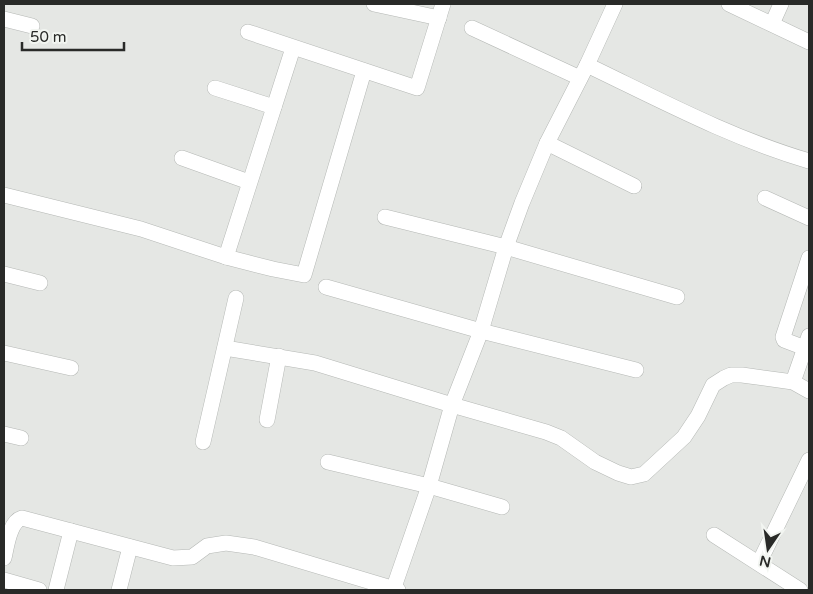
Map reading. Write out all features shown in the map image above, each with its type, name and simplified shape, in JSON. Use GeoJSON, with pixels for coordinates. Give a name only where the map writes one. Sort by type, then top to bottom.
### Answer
{"type":"FeatureCollection","features":[{"type":"Feature","properties":{"kind":"street"},"geometry":{"type":"LineString","coordinates":[[248,32],[417,88],[441,11],[374,4]]}},
{"type":"Feature","properties":{"kind":"street"},"geometry":{"type":"LineString","coordinates":[[4,558],[14,524],[19,518],[22,518],[173,558],[192,557],[207,546],[226,543],[254,546],[395,590],[429,486],[452,406],[481,331],[506,247],[522,203],[547,143],[615,4]]}},
{"type":"Feature","properties":{"kind":"street"},"geometry":{"type":"LineString","coordinates":[[730,4],[809,42]]}},
{"type":"Feature","properties":{"kind":"street"},"geometry":{"type":"LineString","coordinates":[[772,24],[781,4]]}},
{"type":"Feature","properties":{"kind":"street"},"geometry":{"type":"LineString","coordinates":[[4,19],[32,26]]}},
{"type":"Feature","properties":{"kind":"street"},"geometry":{"type":"LineString","coordinates":[[472,28],[583,71],[724,131],[781,153],[809,161]]}},
{"type":"Feature","properties":{"kind":"street"},"geometry":{"type":"LineString","coordinates":[[226,257],[293,48]]}},
{"type":"Feature","properties":{"kind":"street"},"geometry":{"type":"LineString","coordinates":[[4,196],[141,229],[226,257],[304,275],[364,71]]}},
{"type":"Feature","properties":{"kind":"street"},"geometry":{"type":"LineString","coordinates":[[215,88],[274,107]]}},
{"type":"Feature","properties":{"kind":"street"},"geometry":{"type":"LineString","coordinates":[[547,143],[634,186]]}},
{"type":"Feature","properties":{"kind":"street"},"geometry":{"type":"LineString","coordinates":[[182,158],[249,182]]}},
{"type":"Feature","properties":{"kind":"street"},"geometry":{"type":"LineString","coordinates":[[765,198],[809,218]]}},
{"type":"Feature","properties":{"kind":"street"},"geometry":{"type":"LineString","coordinates":[[385,217],[506,247],[677,297]]}},
{"type":"Feature","properties":{"kind":"street"},"geometry":{"type":"LineString","coordinates":[[793,382],[807,342],[784,340],[783,337],[809,258]]}},
{"type":"Feature","properties":{"kind":"street"},"geometry":{"type":"LineString","coordinates":[[4,274],[40,282]]}},
{"type":"Feature","properties":{"kind":"street"},"geometry":{"type":"LineString","coordinates":[[326,287],[481,331],[636,370]]}},
{"type":"Feature","properties":{"kind":"street"},"geometry":{"type":"LineString","coordinates":[[203,442],[236,298]]}},
{"type":"Feature","properties":{"kind":"street"},"geometry":{"type":"LineString","coordinates":[[225,348],[315,363],[452,406],[546,432],[562,438],[595,462],[630,477],[650,470],[684,437],[698,416],[713,385],[724,378],[731,375],[742,375],[793,382],[809,391]]}},
{"type":"Feature","properties":{"kind":"street"},"geometry":{"type":"LineString","coordinates":[[4,353],[71,368]]}},
{"type":"Feature","properties":{"kind":"street"},"geometry":{"type":"LineString","coordinates":[[267,420],[279,356]]}},
{"type":"Feature","properties":{"kind":"street"},"geometry":{"type":"LineString","coordinates":[[4,434],[21,438]]}},
{"type":"Feature","properties":{"kind":"street"},"geometry":{"type":"LineString","coordinates":[[759,563],[809,460]]}},
{"type":"Feature","properties":{"kind":"street"},"geometry":{"type":"LineString","coordinates":[[328,462],[429,486],[502,507]]}},
{"type":"Feature","properties":{"kind":"street"},"geometry":{"type":"LineString","coordinates":[[56,590],[71,531]]}},
{"type":"Feature","properties":{"kind":"street"},"geometry":{"type":"LineString","coordinates":[[714,534],[800,590]]}},
{"type":"Feature","properties":{"kind":"street"},"geometry":{"type":"LineString","coordinates":[[119,590],[130,547]]}},
{"type":"Feature","properties":{"kind":"street"},"geometry":{"type":"LineString","coordinates":[[4,580],[39,590]]}}]}
